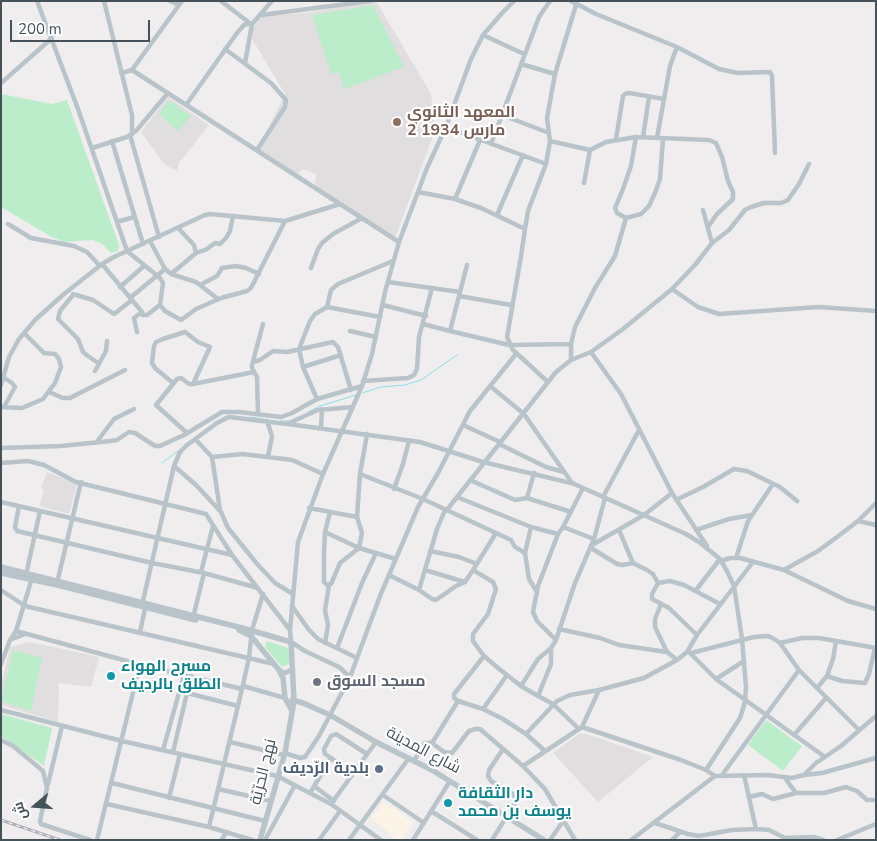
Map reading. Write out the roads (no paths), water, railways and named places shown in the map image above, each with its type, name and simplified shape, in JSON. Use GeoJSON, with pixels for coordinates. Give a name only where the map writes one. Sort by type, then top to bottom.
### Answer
{"type":"FeatureCollection","features":[{"type":"Feature","properties":{"kind":"street"},"geometry":{"type":"LineString","coordinates":[[8,224],[31,238],[74,246],[87,252],[101,265],[143,315],[148,315],[160,305],[163,283],[127,251],[92,148],[37,1]]}},
{"type":"Feature","properties":{"kind":"street"},"geometry":{"type":"LineString","coordinates":[[104,1],[132,120],[131,135],[159,236]]}},
{"type":"Feature","properties":{"kind":"street"},"geometry":{"type":"LineString","coordinates":[[121,73],[132,70],[181,3],[170,1]]}},
{"type":"Feature","properties":{"kind":"street"},"geometry":{"type":"LineString","coordinates":[[221,1],[251,24]]}},
{"type":"Feature","properties":{"kind":"street"},"geometry":{"type":"LineString","coordinates":[[186,105],[242,27],[251,24],[272,1]]}},
{"type":"Feature","properties":{"kind":"street"},"geometry":{"type":"LineString","coordinates":[[261,15],[337,3],[370,1]]}},
{"type":"Feature","properties":{"kind":"street"},"geometry":{"type":"LineString","coordinates":[[291,642],[290,630],[298,542],[309,508],[362,386],[399,242],[446,127],[471,59],[483,35],[514,1]]}},
{"type":"Feature","properties":{"kind":"street"},"geometry":{"type":"LineString","coordinates":[[491,144],[538,17],[550,1]]}},
{"type":"Feature","properties":{"kind":"street"},"geometry":{"type":"LineString","coordinates":[[548,382],[516,354],[506,337],[525,229],[532,201],[546,164],[550,141],[547,118],[555,74],[573,3],[678,47],[718,69],[738,73],[770,72],[772,76],[775,153]]}},
{"type":"Feature","properties":{"kind":"street"},"geometry":{"type":"LineString","coordinates":[[245,63],[251,24]]}},
{"type":"Feature","properties":{"kind":"street"},"geometry":{"type":"LineString","coordinates":[[483,35],[524,54]]}},
{"type":"Feature","properties":{"kind":"street"},"geometry":{"type":"LineString","coordinates":[[1,84],[52,38]]}},
{"type":"Feature","properties":{"kind":"street"},"geometry":{"type":"LineString","coordinates":[[636,137],[631,166],[624,189],[615,208],[616,213],[626,218],[641,214],[649,206],[660,178],[660,139],[664,99],[670,66],[678,47]]}},
{"type":"Feature","properties":{"kind":"street"},"geometry":{"type":"LineString","coordinates":[[225,49],[271,83],[287,102],[257,150]]}},
{"type":"Feature","properties":{"kind":"street"},"geometry":{"type":"LineString","coordinates":[[521,64],[555,74]]}},
{"type":"Feature","properties":{"kind":"street"},"geometry":{"type":"LineString","coordinates":[[132,70],[399,242]]}},
{"type":"Feature","properties":{"kind":"street"},"geometry":{"type":"LineString","coordinates":[[92,148],[131,135],[141,127],[168,93]]}},
{"type":"Feature","properties":{"kind":"street"},"geometry":{"type":"LineString","coordinates":[[616,139],[624,95],[629,93],[664,99]]}},
{"type":"Feature","properties":{"kind":"street"},"geometry":{"type":"LineString","coordinates":[[643,137],[649,97]]}},
{"type":"Feature","properties":{"kind":"street"},"geometry":{"type":"LineString","coordinates":[[502,115],[549,133]]}},
{"type":"Feature","properties":{"kind":"street"},"geometry":{"type":"LineString","coordinates":[[446,127],[546,164]]}},
{"type":"Feature","properties":{"kind":"street"},"geometry":{"type":"LineString","coordinates":[[550,141],[590,150],[616,139],[636,137],[713,140],[719,147],[728,181],[733,192],[733,199],[717,214],[708,227]]}},
{"type":"Feature","properties":{"kind":"street"},"geometry":{"type":"LineString","coordinates":[[455,199],[480,140]]}},
{"type":"Feature","properties":{"kind":"street"},"geometry":{"type":"LineString","coordinates":[[112,142],[142,244]]}},
{"type":"Feature","properties":{"kind":"street"},"geometry":{"type":"LineString","coordinates":[[584,184],[590,150]]}},
{"type":"Feature","properties":{"kind":"street"},"geometry":{"type":"LineString","coordinates":[[497,215],[522,155]]}},
{"type":"Feature","properties":{"kind":"street"},"geometry":{"type":"LineString","coordinates":[[419,590],[430,551],[445,510],[556,372],[571,360],[591,352],[672,289],[712,243],[729,230],[745,210],[751,207],[781,203],[788,200],[809,164]]}},
{"type":"Feature","properties":{"kind":"street"},"geometry":{"type":"LineString","coordinates":[[418,192],[455,199],[497,215],[525,229]]}},
{"type":"Feature","properties":{"kind":"street"},"geometry":{"type":"LineString","coordinates":[[1,385],[9,357],[24,333],[35,320],[66,292],[101,265],[127,251],[205,215],[285,222],[340,204]]}},
{"type":"Feature","properties":{"kind":"street"},"geometry":{"type":"LineString","coordinates":[[703,210],[712,243]]}},
{"type":"Feature","properties":{"kind":"street"},"geometry":{"type":"LineString","coordinates":[[171,274],[196,253],[207,249],[215,243],[220,244],[230,231],[233,216]]}},
{"type":"Feature","properties":{"kind":"street"},"geometry":{"type":"LineString","coordinates":[[118,222],[134,217]]}},
{"type":"Feature","properties":{"kind":"street"},"geometry":{"type":"LineString","coordinates":[[311,268],[322,243],[333,234],[362,218]]}},
{"type":"Feature","properties":{"kind":"street"},"geometry":{"type":"LineString","coordinates":[[571,360],[571,344],[579,318],[615,256],[626,218]]}},
{"type":"Feature","properties":{"kind":"street"},"geometry":{"type":"LineString","coordinates":[[160,305],[165,311],[181,320],[196,309],[218,299],[246,291],[254,284],[260,274],[285,222]]}},
{"type":"Feature","properties":{"kind":"street"},"geometry":{"type":"LineString","coordinates":[[180,230],[194,245],[196,253]]}},
{"type":"Feature","properties":{"kind":"street"},"geometry":{"type":"LineString","coordinates":[[150,241],[165,269],[171,274],[200,285],[218,299]]}},
{"type":"Feature","properties":{"kind":"street"},"geometry":{"type":"LineString","coordinates":[[327,307],[331,290],[338,284],[393,261]]}},
{"type":"Feature","properties":{"kind":"street"},"geometry":{"type":"LineString","coordinates":[[450,331],[467,265]]}},
{"type":"Feature","properties":{"kind":"street"},"geometry":{"type":"LineString","coordinates":[[120,287],[144,266]]}},
{"type":"Feature","properties":{"kind":"street"},"geometry":{"type":"LineString","coordinates":[[200,285],[217,276],[222,268],[246,268],[260,274]]}},
{"type":"Feature","properties":{"kind":"street"},"geometry":{"type":"LineString","coordinates":[[66,292],[93,300],[114,314],[165,269]]}},
{"type":"Feature","properties":{"kind":"street"},"geometry":{"type":"LineString","coordinates":[[388,282],[432,288],[511,304]]}},
{"type":"Feature","properties":{"kind":"street"},"geometry":{"type":"LineString","coordinates":[[1,448],[96,443],[117,440],[129,432],[135,432],[155,446],[160,446],[187,433],[222,412],[239,412],[272,417],[286,416],[317,399],[362,386],[408,378],[414,375],[417,369],[419,337],[432,288]]}},
{"type":"Feature","properties":{"kind":"street"},"geometry":{"type":"LineString","coordinates":[[672,289],[698,307],[719,314],[819,307],[876,311]]}},
{"type":"Feature","properties":{"kind":"street"},"geometry":{"type":"LineString","coordinates":[[73,295],[60,311],[58,320],[78,339],[83,352],[98,363]]}},
{"type":"Feature","properties":{"kind":"street"},"geometry":{"type":"LineString","coordinates":[[383,305],[426,316]]}},
{"type":"Feature","properties":{"kind":"street"},"geometry":{"type":"LineString","coordinates":[[317,399],[303,367],[300,349],[310,321],[315,314],[327,307],[380,317]]}},
{"type":"Feature","properties":{"kind":"street"},"geometry":{"type":"LineString","coordinates":[[137,332],[134,319],[142,312]]}},
{"type":"Feature","properties":{"kind":"street"},"geometry":{"type":"LineString","coordinates":[[258,414],[257,377],[252,368],[263,324]]}},
{"type":"Feature","properties":{"kind":"street"},"geometry":{"type":"LineString","coordinates":[[423,324],[509,345],[571,344]]}},
{"type":"Feature","properties":{"kind":"street"},"geometry":{"type":"LineString","coordinates":[[173,383],[155,368],[152,363],[154,346],[156,342],[185,332],[198,342],[210,347],[193,384]]}},
{"type":"Feature","properties":{"kind":"street"},"geometry":{"type":"LineString","coordinates":[[350,332],[376,337]]}},
{"type":"Feature","properties":{"kind":"street"},"geometry":{"type":"LineString","coordinates":[[3,377],[15,387],[3,407],[22,408],[28,406],[43,399],[55,383],[61,367],[59,359],[55,354],[44,353],[24,333]]}},
{"type":"Feature","properties":{"kind":"street"},"geometry":{"type":"LineString","coordinates":[[95,371],[106,351],[107,341]]}},
{"type":"Feature","properties":{"kind":"street"},"geometry":{"type":"LineString","coordinates":[[253,362],[274,351],[287,352],[334,342],[341,355],[351,390]]}},
{"type":"Feature","properties":{"kind":"street"},"geometry":{"type":"LineString","coordinates":[[591,352],[621,394],[672,493],[710,551]]}},
{"type":"Feature","properties":{"kind":"street"},"geometry":{"type":"LineString","coordinates":[[230,742],[300,758],[306,756],[351,676],[413,515],[470,412],[516,354]]}},
{"type":"Feature","properties":{"kind":"street"},"geometry":{"type":"LineString","coordinates":[[303,367],[341,355]]}},
{"type":"Feature","properties":{"kind":"street"},"geometry":{"type":"LineString","coordinates":[[1,363],[6,366]]}},
{"type":"Feature","properties":{"kind":"street"},"geometry":{"type":"LineString","coordinates":[[49,392],[63,398],[70,398],[125,370]]}},
{"type":"Feature","properties":{"kind":"street"},"geometry":{"type":"LineString","coordinates":[[187,433],[156,405],[173,383],[179,378],[189,384],[193,384],[254,372]]}},
{"type":"Feature","properties":{"kind":"street"},"geometry":{"type":"LineString","coordinates":[[490,386],[524,414],[572,483]]}},
{"type":"Feature","properties":{"kind":"street"},"geometry":{"type":"LineString","coordinates":[[287,424],[322,409],[353,405]]}},
{"type":"Feature","properties":{"kind":"street"},"geometry":{"type":"LineString","coordinates":[[96,443],[114,419],[134,409]]}},
{"type":"Feature","properties":{"kind":"street"},"geometry":{"type":"LineString","coordinates":[[321,428],[322,409]]}},
{"type":"Feature","properties":{"kind":"street"},"geometry":{"type":"LineString","coordinates":[[140,632],[152,563],[167,504],[174,466],[180,452],[217,423],[229,417],[309,428],[342,430],[429,444],[483,462],[572,483],[686,534],[699,542],[720,560],[734,586],[742,639],[745,702],[740,718],[706,770]]}},
{"type":"Feature","properties":{"kind":"street"},"geometry":{"type":"LineString","coordinates":[[266,421],[272,436],[268,457]]}},
{"type":"Feature","properties":{"kind":"street"},"geometry":{"type":"LineString","coordinates":[[463,425],[546,467],[564,472]]}},
{"type":"Feature","properties":{"kind":"street"},"geometry":{"type":"LineString","coordinates":[[521,686],[538,660],[551,648],[556,640],[575,583],[594,539],[604,498],[639,430]]}},
{"type":"Feature","properties":{"kind":"street"},"geometry":{"type":"LineString","coordinates":[[325,643],[328,625],[325,610],[329,585],[338,566],[359,548],[362,533],[357,517],[360,474],[367,434]]}},
{"type":"Feature","properties":{"kind":"street"},"geometry":{"type":"LineString","coordinates":[[196,440],[212,457],[221,512],[228,528],[275,583],[293,594]]}},
{"type":"Feature","properties":{"kind":"street"},"geometry":{"type":"LineString","coordinates":[[394,489],[409,441]]}},
{"type":"Feature","properties":{"kind":"street"},"geometry":{"type":"LineString","coordinates":[[212,457],[242,454],[292,460],[323,474]]}},
{"type":"Feature","properties":{"kind":"street"},"geometry":{"type":"LineString","coordinates":[[1,462],[28,461],[44,465],[76,482],[206,514],[232,555],[290,630]]}},
{"type":"Feature","properties":{"kind":"street"},"geometry":{"type":"LineString","coordinates":[[174,466],[196,485],[221,512]]}},
{"type":"Feature","properties":{"kind":"street"},"geometry":{"type":"LineString","coordinates":[[676,500],[703,488],[734,468],[747,471],[773,484],[787,492],[797,502]]}},
{"type":"Feature","properties":{"kind":"street"},"geometry":{"type":"LineString","coordinates":[[527,498],[534,473]]}},
{"type":"Feature","properties":{"kind":"street"},"geometry":{"type":"LineString","coordinates":[[360,474],[422,499],[511,540],[515,547],[525,553]]}},
{"type":"Feature","properties":{"kind":"street"},"geometry":{"type":"LineString","coordinates":[[470,480],[515,500],[527,498],[571,512]]}},
{"type":"Feature","properties":{"kind":"street"},"geometry":{"type":"LineString","coordinates":[[57,583],[81,482]]}},
{"type":"Feature","properties":{"kind":"street"},"geometry":{"type":"LineString","coordinates":[[736,558],[745,528],[773,484]]}},
{"type":"Feature","properties":{"kind":"street"},"geometry":{"type":"LineString","coordinates":[[556,640],[537,621],[533,612],[536,592],[558,534],[583,488]]}},
{"type":"Feature","properties":{"kind":"street"},"geometry":{"type":"LineString","coordinates":[[591,546],[644,515],[672,493]]}},
{"type":"Feature","properties":{"kind":"street"},"geometry":{"type":"LineString","coordinates":[[457,497],[531,527],[558,534]]}},
{"type":"Feature","properties":{"kind":"street"},"geometry":{"type":"LineString","coordinates":[[1,502],[232,555]]}},
{"type":"Feature","properties":{"kind":"street"},"geometry":{"type":"LineString","coordinates":[[784,570],[818,551],[858,521],[876,503]]}},
{"type":"Feature","properties":{"kind":"street"},"geometry":{"type":"LineString","coordinates":[[19,506],[15,530],[259,588]]}},
{"type":"Feature","properties":{"kind":"street"},"geometry":{"type":"LineString","coordinates":[[309,508],[357,517]]}},
{"type":"Feature","properties":{"kind":"street"},"geometry":{"type":"LineString","coordinates":[[26,575],[40,510]]}},
{"type":"Feature","properties":{"kind":"street"},"geometry":{"type":"LineString","coordinates":[[329,585],[324,582],[325,532],[330,512]]}},
{"type":"Feature","properties":{"kind":"street"},"geometry":{"type":"LineString","coordinates":[[696,530],[729,519],[752,515]]}},
{"type":"Feature","properties":{"kind":"street"},"geometry":{"type":"LineString","coordinates":[[858,521],[876,525]]}},
{"type":"Feature","properties":{"kind":"street"},"geometry":{"type":"LineString","coordinates":[[193,617],[206,550],[213,526]]}},
{"type":"Feature","properties":{"kind":"street"},"geometry":{"type":"LineString","coordinates":[[531,527],[525,553],[529,579],[536,592]]}},
{"type":"Feature","properties":{"kind":"street"},"geometry":{"type":"LineString","coordinates":[[563,527],[594,539]]}},
{"type":"Feature","properties":{"kind":"street"},"geometry":{"type":"LineString","coordinates":[[619,530],[633,563]]}},
{"type":"Feature","properties":{"kind":"street"},"geometry":{"type":"LineString","coordinates":[[325,532],[359,548],[396,559]]}},
{"type":"Feature","properties":{"kind":"street"},"geometry":{"type":"LineString","coordinates":[[389,575],[436,600],[465,582],[496,533]]}},
{"type":"Feature","properties":{"kind":"street"},"geometry":{"type":"LineString","coordinates":[[591,546],[616,564],[633,563],[647,570],[653,574],[658,583]]}},
{"type":"Feature","properties":{"kind":"street"},"geometry":{"type":"LineString","coordinates":[[430,551],[459,557],[477,564]]}},
{"type":"Feature","properties":{"kind":"street"},"geometry":{"type":"LineString","coordinates":[[337,648],[362,583],[376,553]]}},
{"type":"Feature","properties":{"kind":"street"},"geometry":{"type":"LineString","coordinates":[[696,590],[720,560],[736,558],[784,570],[858,605],[876,609]]}},
{"type":"Feature","properties":{"kind":"street"},"geometry":{"type":"LineString","coordinates":[[689,652],[697,635],[753,562]]}},
{"type":"Feature","properties":{"kind":"street"},"geometry":{"type":"LineString","coordinates":[[1,567],[32,577],[193,617],[244,632],[291,642],[305,651],[339,667],[351,676]]}},
{"type":"Feature","properties":{"kind":"street"},"geometry":{"type":"LineString","coordinates":[[425,570],[465,582]]}},
{"type":"Feature","properties":{"kind":"street"},"geometry":{"type":"LineString","coordinates":[[473,570],[496,586],[496,593],[488,614],[472,637],[484,656],[521,686],[553,704],[581,728],[706,770],[715,776]]}},
{"type":"Feature","properties":{"kind":"street"},"geometry":{"type":"LineString","coordinates":[[1,573],[26,575]]}},
{"type":"Feature","properties":{"kind":"street"},"geometry":{"type":"LineString","coordinates":[[1,664],[25,606],[32,577]]}},
{"type":"Feature","properties":{"kind":"street"},"geometry":{"type":"LineString","coordinates":[[658,583],[677,582],[696,590],[720,604]]}},
{"type":"Feature","properties":{"kind":"street"},"geometry":{"type":"LineString","coordinates":[[658,583],[652,597],[676,614],[697,635]]}},
{"type":"Feature","properties":{"kind":"street"},"geometry":{"type":"LineString","coordinates":[[1,590],[25,606],[275,664]]}},
{"type":"Feature","properties":{"kind":"street"},"geometry":{"type":"LineString","coordinates":[[209,827],[249,658],[251,633],[263,594]]}},
{"type":"Feature","properties":{"kind":"street"},"geometry":{"type":"LineString","coordinates":[[661,604],[655,619],[655,627],[667,652],[677,660]]}},
{"type":"Feature","properties":{"kind":"street"},"geometry":{"type":"LineString","coordinates":[[292,608],[314,636],[356,659]]}},
{"type":"Feature","properties":{"kind":"street"},"geometry":{"type":"LineString","coordinates":[[560,629],[600,638],[619,645],[667,652]]}},
{"type":"Feature","properties":{"kind":"street"},"geometry":{"type":"LineString","coordinates":[[16,631],[140,664],[285,698]]}},
{"type":"Feature","properties":{"kind":"street"},"geometry":{"type":"LineString","coordinates":[[251,633],[280,670],[283,678],[285,698],[292,710]]}},
{"type":"Feature","properties":{"kind":"street"},"geometry":{"type":"LineString","coordinates":[[10,640],[25,634]]}},
{"type":"Feature","properties":{"kind":"street"},"geometry":{"type":"LineString","coordinates":[[526,734],[557,701],[570,696],[644,678],[689,652],[761,636],[768,636],[780,643],[799,670],[859,730]]}},
{"type":"Feature","properties":{"kind":"street"},"geometry":{"type":"LineString","coordinates":[[780,643],[802,638],[836,641],[876,648],[865,683],[842,681],[827,676]]}},
{"type":"Feature","properties":{"kind":"street"},"geometry":{"type":"LineString","coordinates":[[817,688],[827,676],[833,660],[836,641]]}},
{"type":"Feature","properties":{"kind":"street","name":"نهج الحرّيّة"},"geometry":{"type":"LineString","coordinates":[[260,840],[284,754],[294,701],[291,642]]}},
{"type":"Feature","properties":{"kind":"street"},"geometry":{"type":"LineString","coordinates":[[538,696],[551,664],[551,648]]}},
{"type":"Feature","properties":{"kind":"street"},"geometry":{"type":"LineString","coordinates":[[689,652],[716,679],[745,702],[824,757]]}},
{"type":"Feature","properties":{"kind":"street"},"geometry":{"type":"LineString","coordinates":[[484,656],[455,692],[454,698],[503,719],[526,734],[544,752]]}},
{"type":"Feature","properties":{"kind":"street"},"geometry":{"type":"LineString","coordinates":[[716,679],[744,661]]}},
{"type":"Feature","properties":{"kind":"street"},"geometry":{"type":"LineString","coordinates":[[97,840],[140,664]]}},
{"type":"Feature","properties":{"kind":"street"},"geometry":{"type":"LineString","coordinates":[[280,670],[285,673],[293,668]]}},
{"type":"Feature","properties":{"kind":"street"},"geometry":{"type":"LineString","coordinates":[[722,775],[799,670]]}},
{"type":"Feature","properties":{"kind":"street"},"geometry":{"type":"LineString","coordinates":[[163,750],[184,674]]}},
{"type":"Feature","properties":{"kind":"street"},"geometry":{"type":"LineString","coordinates":[[483,709],[507,675]]}},
{"type":"Feature","properties":{"kind":"street"},"geometry":{"type":"LineString","coordinates":[[173,752],[191,676]]}},
{"type":"Feature","properties":{"kind":"street"},"geometry":{"type":"LineString","coordinates":[[523,766],[581,728],[599,690]]}},
{"type":"Feature","properties":{"kind":"street"},"geometry":{"type":"LineString","coordinates":[[187,693],[238,706]]}},
{"type":"Feature","properties":{"kind":"street","name":"شارع المدينة"},"geometry":{"type":"LineString","coordinates":[[285,698],[303,703],[330,715],[450,781],[544,840]]}},
{"type":"Feature","properties":{"kind":"street"},"geometry":{"type":"LineString","coordinates":[[794,736],[826,698]]}},
{"type":"Feature","properties":{"kind":"street"},"geometry":{"type":"LineString","coordinates":[[432,743],[458,701]]}},
{"type":"Feature","properties":{"kind":"street"},"geometry":{"type":"LineString","coordinates":[[1,710],[122,741],[277,776],[333,803]]}},
{"type":"Feature","properties":{"kind":"street"},"geometry":{"type":"LineString","coordinates":[[173,715],[182,717]]}},
{"type":"Feature","properties":{"kind":"street"},"geometry":{"type":"LineString","coordinates":[[804,775],[876,716]]}},
{"type":"Feature","properties":{"kind":"street"},"geometry":{"type":"LineString","coordinates":[[62,726],[40,820],[41,824],[90,840]]}},
{"type":"Feature","properties":{"kind":"street"},"geometry":{"type":"LineString","coordinates":[[349,840],[425,743],[432,743],[444,752],[452,753],[470,731],[477,728],[483,731],[523,766],[545,789],[575,840]]}},
{"type":"Feature","properties":{"kind":"street"},"geometry":{"type":"LineString","coordinates":[[354,774],[325,754],[324,748],[331,736],[336,734],[367,754]]}},
{"type":"Feature","properties":{"kind":"street"},"geometry":{"type":"LineString","coordinates":[[1,740],[12,746],[43,771],[47,788]]}},
{"type":"Feature","properties":{"kind":"street"},"geometry":{"type":"LineString","coordinates":[[333,803],[376,742]]}},
{"type":"Feature","properties":{"kind":"street"},"geometry":{"type":"LineString","coordinates":[[492,840],[516,802],[515,796],[492,781],[488,776],[489,770],[503,749]]}},
{"type":"Feature","properties":{"kind":"street"},"geometry":{"type":"LineString","coordinates":[[169,798],[180,754]]}},
{"type":"Feature","properties":{"kind":"street"},"geometry":{"type":"LineString","coordinates":[[310,793],[331,758]]}},
{"type":"Feature","properties":{"kind":"street"},"geometry":{"type":"LineString","coordinates":[[630,840],[715,776],[768,775],[785,778],[798,777],[822,773],[876,758]]}},
{"type":"Feature","properties":{"kind":"street"},"geometry":{"type":"LineString","coordinates":[[744,775],[756,829]]}},
{"type":"Feature","properties":{"kind":"street"},"geometry":{"type":"LineString","coordinates":[[785,778],[796,793]]}},
{"type":"Feature","properties":{"kind":"street"},"geometry":{"type":"LineString","coordinates":[[413,840],[450,781]]}},
{"type":"Feature","properties":{"kind":"street"},"geometry":{"type":"LineString","coordinates":[[112,783],[265,821]]}},
{"type":"Feature","properties":{"kind":"street"},"geometry":{"type":"LineString","coordinates":[[265,840],[295,785]]}},
{"type":"Feature","properties":{"kind":"street"},"geometry":{"type":"LineString","coordinates":[[314,786],[340,811],[382,840]]}},
{"type":"Feature","properties":{"kind":"street"},"geometry":{"type":"LineString","coordinates":[[749,797],[764,794],[773,799],[796,793],[824,793],[846,787],[857,791],[867,800],[876,800]]}},
{"type":"Feature","properties":{"kind":"street"},"geometry":{"type":"LineString","coordinates":[[218,789],[271,801]]}},
{"type":"Feature","properties":{"kind":"street"},"geometry":{"type":"LineString","coordinates":[[383,795],[424,823]]}},
{"type":"Feature","properties":{"kind":"street"},"geometry":{"type":"LineString","coordinates":[[107,804],[209,827],[252,840]]}},
{"type":"Feature","properties":{"kind":"street"},"geometry":{"type":"LineString","coordinates":[[319,840],[340,811]]}},
{"type":"Feature","properties":{"kind":"street"},"geometry":{"type":"LineString","coordinates":[[431,811],[477,840]]}},
{"type":"Feature","properties":{"kind":"street"},"geometry":{"type":"LineString","coordinates":[[550,840],[564,820]]}},
{"type":"Feature","properties":{"kind":"street"},"geometry":{"type":"LineString","coordinates":[[655,823],[680,833],[699,836],[732,830],[756,829],[769,830],[785,838],[814,837],[823,840]]}},
{"type":"Feature","properties":{"kind":"street"},"geometry":{"type":"LineString","coordinates":[[837,840],[876,824]]}},
{"type":"Feature","properties":{"kind":"street"},"geometry":{"type":"LineString","coordinates":[[220,840],[227,832]]}},
{"type":"Feature","properties":{"kind":"street"},"geometry":{"type":"LineString","coordinates":[[672,840],[680,833]]}},
{"type":"Feature","properties":{"kind":"waterway"},"geometry":{"type":"LineString","coordinates":[[362,393],[381,387],[405,385],[421,380],[457,355]]}},
{"type":"Feature","properties":{"kind":"waterway"},"geometry":{"type":"LineString","coordinates":[[308,412],[320,406],[356,395]]}},
{"type":"Feature","properties":{"kind":"waterway"},"geometry":{"type":"LineString","coordinates":[[219,420],[226,416]]}},
{"type":"Feature","properties":{"kind":"waterway"},"geometry":{"type":"LineString","coordinates":[[250,417],[263,419]]}},
{"type":"Feature","properties":{"kind":"waterway"},"geometry":{"type":"LineString","coordinates":[[280,421],[288,421]]}},
{"type":"Feature","properties":{"kind":"waterway"},"geometry":{"type":"LineString","coordinates":[[162,463],[178,451]]}},
{"type":"Feature","properties":{"kind":"railway"},"geometry":{"type":"LineString","coordinates":[[1,820],[60,840]]}},
{"type":"Feature","properties":{"kind":"place","name":"المعهد الثانوي 2 مارس 1934"},"geometry":{"type":"Point","coordinates":[397,122]}},
{"type":"Feature","properties":{"kind":"place","name":"مسرح الهواء الطلق بالرديف"},"geometry":{"type":"Point","coordinates":[111,676]}},
{"type":"Feature","properties":{"kind":"place","name":"مسجد السوق"},"geometry":{"type":"Point","coordinates":[317,682]}},
{"type":"Feature","properties":{"kind":"place","name":"بلدية الرّديف"},"geometry":{"type":"Point","coordinates":[379,769]}},
{"type":"Feature","properties":{"kind":"place","name":"دار الثقافة يوسف بن محمد"},"geometry":{"type":"Point","coordinates":[448,803]}}]}
